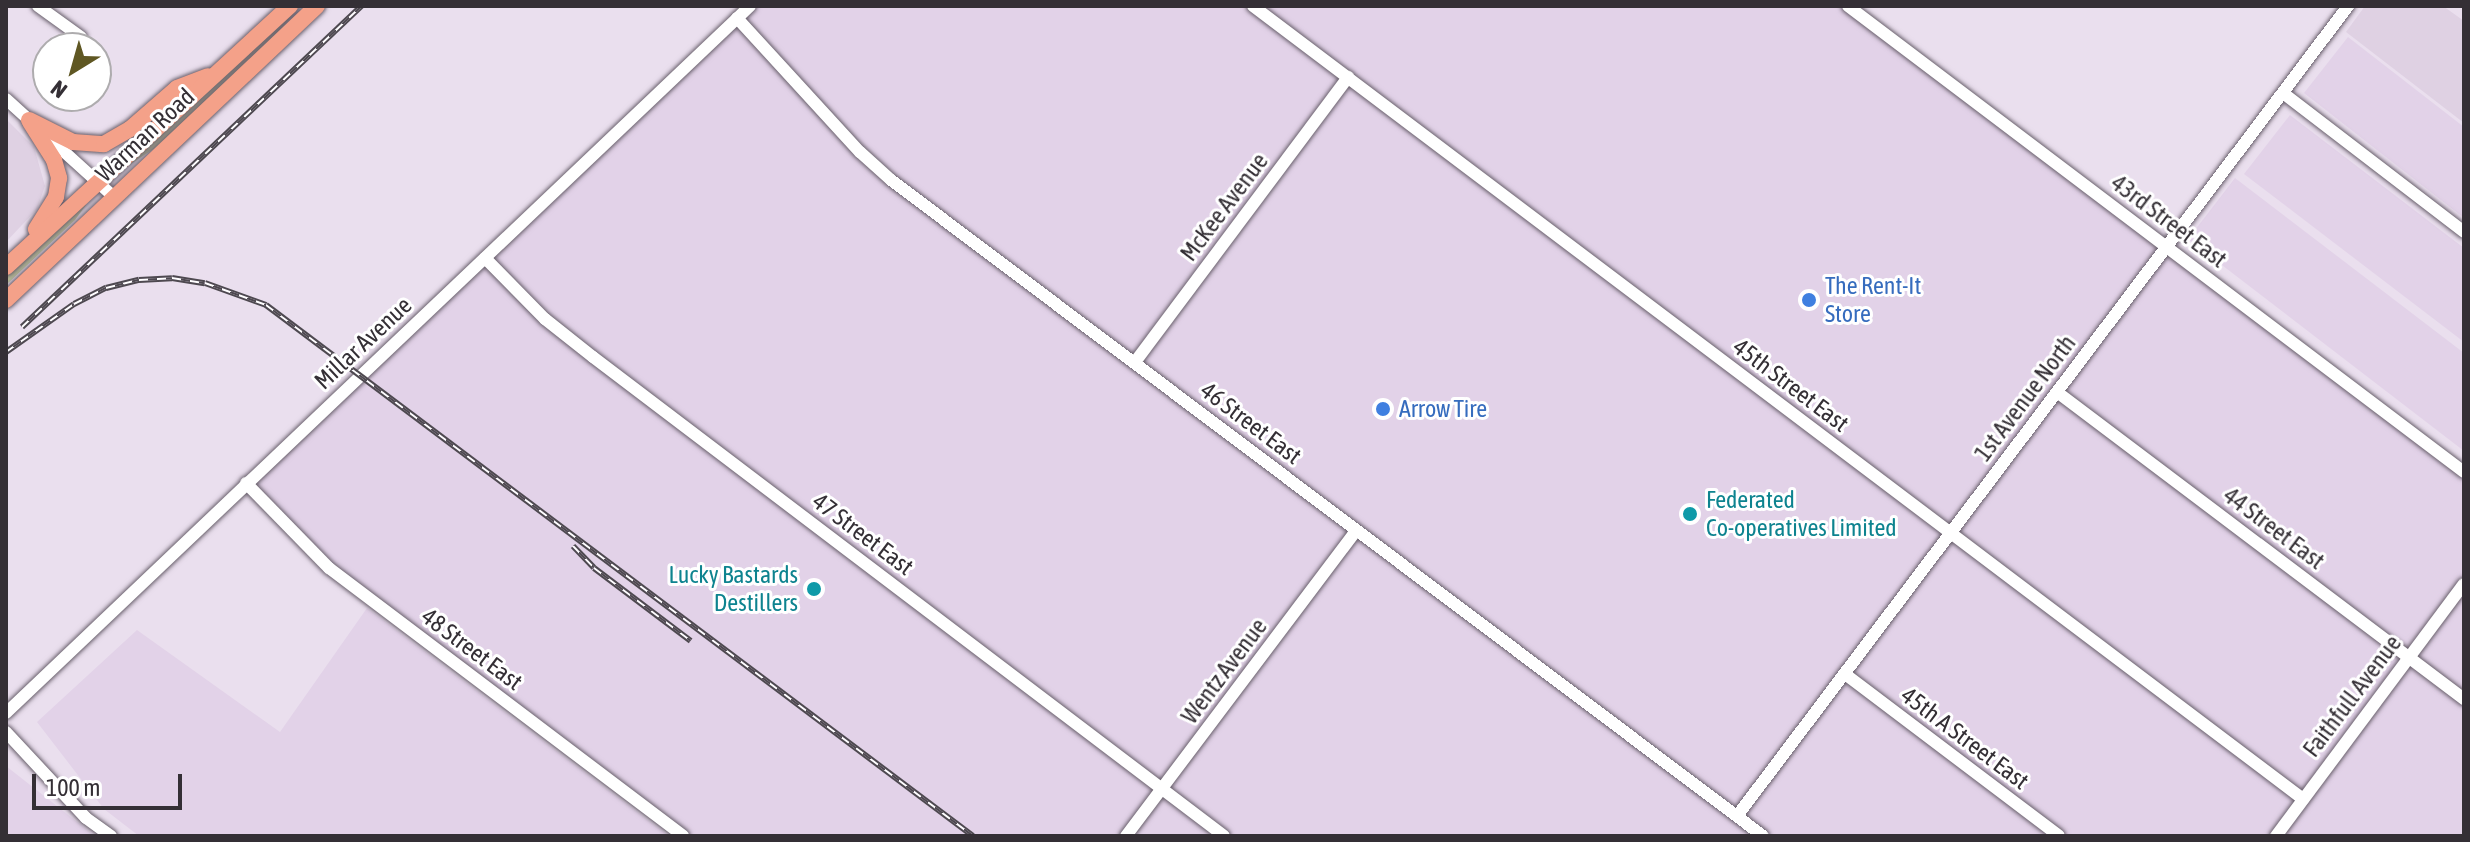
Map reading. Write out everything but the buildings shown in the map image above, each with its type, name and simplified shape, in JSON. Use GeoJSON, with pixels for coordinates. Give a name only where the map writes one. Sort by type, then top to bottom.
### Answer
{"type":"FeatureCollection","features":[{"type":"Feature","properties":{"kind":"main road","name":"Warman Road"},"geometry":{"type":"LineString","coordinates":[[11,262],[290,6]]}},
{"type":"Feature","properties":{"kind":"main road"},"geometry":{"type":"LineString","coordinates":[[295,27],[309,6]]}},
{"type":"Feature","properties":{"kind":"main road","name":"Warman Road"},"geometry":{"type":"LineString","coordinates":[[6,300],[317,6]]}},
{"type":"Feature","properties":{"kind":"main road"},"geometry":{"type":"LineString","coordinates":[[29,120],[73,142],[104,144],[130,129],[177,88],[217,72]]}},
{"type":"Feature","properties":{"kind":"main road"},"geometry":{"type":"LineString","coordinates":[[11,262],[49,210],[59,184],[54,160],[29,120]]}},
{"type":"Feature","properties":{"kind":"street"},"geometry":{"type":"LineString","coordinates":[[38,6],[74,32]]}},
{"type":"Feature","properties":{"kind":"street","name":"Millar Avenue"},"geometry":{"type":"LineString","coordinates":[[6,713],[750,6]]}},
{"type":"Feature","properties":{"kind":"street","name":"45th Street East"},"geometry":{"type":"LineString","coordinates":[[1253,6],[2303,799]]}},
{"type":"Feature","properties":{"kind":"street","name":"43rd Street East"},"geometry":{"type":"LineString","coordinates":[[1848,6],[2464,472]]}},
{"type":"Feature","properties":{"kind":"street","name":"1st Avenue North"},"geometry":{"type":"LineString","coordinates":[[1737,816],[2348,6]]}},
{"type":"Feature","properties":{"kind":"street","name":"46 Street East"},"geometry":{"type":"LineString","coordinates":[[737,18],[875,167],[1763,836]]}},
{"type":"Feature","properties":{"kind":"street","name":"McKee Avenue"},"geometry":{"type":"LineString","coordinates":[[1135,362],[1348,77]]}},
{"type":"Feature","properties":{"kind":"street"},"geometry":{"type":"LineString","coordinates":[[2283,93],[2464,232]]}},
{"type":"Feature","properties":{"kind":"street"},"geometry":{"type":"LineString","coordinates":[[6,99],[114,197]]}},
{"type":"Feature","properties":{"kind":"street","name":"47 Street East"},"geometry":{"type":"LineString","coordinates":[[485,258],[545,319],[593,357],[1224,836]]}},
{"type":"Feature","properties":{"kind":"street","name":"44 Street East"},"geometry":{"type":"LineString","coordinates":[[2057,392],[2464,699]]}},
{"type":"Feature","properties":{"kind":"street","name":"48 Street East"},"geometry":{"type":"LineString","coordinates":[[246,483],[329,568],[683,836]]}},
{"type":"Feature","properties":{"kind":"street","name":"Wentz Avenue"},"geometry":{"type":"LineString","coordinates":[[1126,836],[1356,531]]}},
{"type":"Feature","properties":{"kind":"street","name":"Faithfull Avenue"},"geometry":{"type":"LineString","coordinates":[[2276,836],[2464,584]]}},
{"type":"Feature","properties":{"kind":"street","name":"45th A Street East"},"geometry":{"type":"LineString","coordinates":[[1845,674],[2059,836]]}},
{"type":"Feature","properties":{"kind":"street"},"geometry":{"type":"LineString","coordinates":[[6,732],[86,818],[111,836]]}},
{"type":"Feature","properties":{"kind":"shaded area"},"geometry":{"type":"Polygon","coordinates":[[[750,6],[1848,6],[2464,472],[2464,836],[683,836],[329,568],[246,483],[750,6]]]}},
{"type":"Feature","properties":{"kind":"shaded area"},"geometry":{"type":"Polygon","coordinates":[[[2365,6],[2443,6],[2464,21],[2464,123],[2346,32],[2365,6]]]}},
{"type":"Feature","properties":{"kind":"shaded area"},"geometry":{"type":"Polygon","coordinates":[[[2348,37],[2464,127],[2464,218],[2304,93],[2348,37]]]}},
{"type":"Feature","properties":{"kind":"shaded area"},"geometry":{"type":"Polygon","coordinates":[[[2290,115],[2464,248],[2464,342],[2244,174],[2290,115]]]}},
{"type":"Feature","properties":{"kind":"shaded area"},"geometry":{"type":"Polygon","coordinates":[[[6,119],[34,147],[45,186],[37,209],[6,242],[6,119]]]}},
{"type":"Feature","properties":{"kind":"shaded area"},"geometry":{"type":"Polygon","coordinates":[[[2235,178],[2464,353],[2464,451],[2188,239],[2235,178]]]}},
{"type":"Feature","properties":{"kind":"shaded area"},"geometry":{"type":"Polygon","coordinates":[[[367,608],[669,836],[139,836],[104,809],[37,722],[137,630],[280,732],[367,608]]]}},
{"type":"Feature","properties":{"kind":"shaded area"},"geometry":{"type":"Polygon","coordinates":[[[6,766],[95,836],[6,836],[6,766]]]}},
{"type":"Feature","properties":{"kind":"green space"},"geometry":{"type":"Polygon","coordinates":[[[299,7],[278,33],[155,148],[117,173],[299,7]]]}},
{"type":"Feature","properties":{"kind":"green space"},"geometry":{"type":"Polygon","coordinates":[[[83,203],[86,205],[75,220],[6,285],[6,276],[83,203]]]}},
{"type":"Feature","properties":{"kind":"railway"},"geometry":{"type":"LineString","coordinates":[[22,327],[362,6]]}},
{"type":"Feature","properties":{"kind":"railway"},"geometry":{"type":"LineString","coordinates":[[6,352],[74,304],[106,288],[139,280],[172,278],[205,283],[266,305],[973,836]]}},
{"type":"Feature","properties":{"kind":"railway"},"geometry":{"type":"LineString","coordinates":[[573,546],[594,568],[691,641]]}},
{"type":"Feature","properties":{"kind":"place","name":"The Rent-It Store"},"geometry":{"type":"Point","coordinates":[1809,300]}},
{"type":"Feature","properties":{"kind":"place","name":"Arrow Tire"},"geometry":{"type":"Point","coordinates":[1383,409]}},
{"type":"Feature","properties":{"kind":"place","name":"Federated Co-operatives Limited"},"geometry":{"type":"Point","coordinates":[1690,514]}},
{"type":"Feature","properties":{"kind":"place","name":"Lucky Bastards Destillers"},"geometry":{"type":"Point","coordinates":[814,589]}}]}
